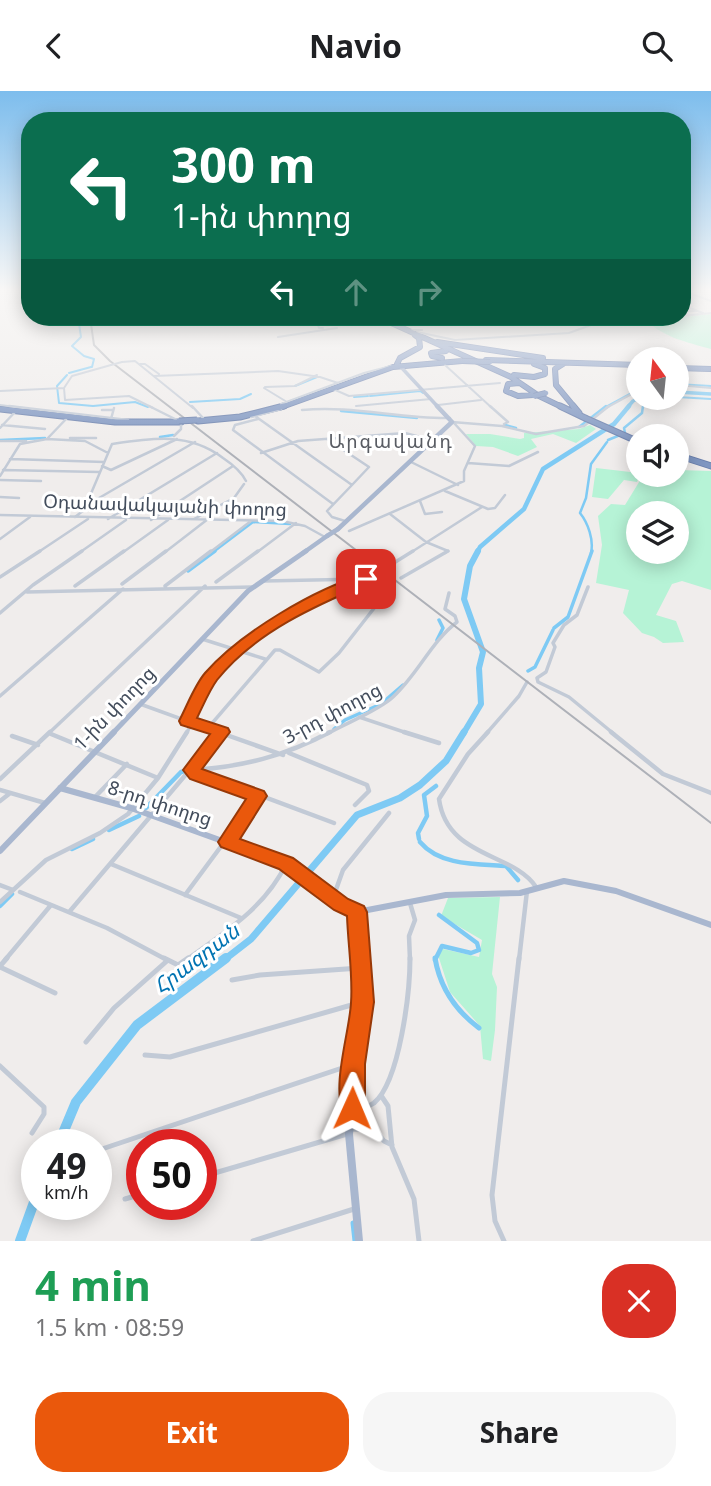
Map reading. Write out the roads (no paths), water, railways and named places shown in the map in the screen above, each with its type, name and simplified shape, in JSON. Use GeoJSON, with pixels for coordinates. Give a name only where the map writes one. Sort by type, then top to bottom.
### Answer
{"type":"FeatureCollection","features":[{"type":"Feature","properties":{"kind":"highway"},"geometry":{"type":"LineString","coordinates":[[393,366],[420,345]]}},
{"type":"Feature","properties":{"kind":"highway"},"geometry":{"type":"LineString","coordinates":[[440,345],[503,373],[547,401],[626,435]]}},
{"type":"Feature","properties":{"kind":"highway"},"geometry":{"type":"LineString","coordinates":[[442,345],[461,359],[514,375],[534,377],[546,373],[545,368],[532,363]]}},
{"type":"Feature","properties":{"kind":"highway"},"geometry":{"type":"LineString","coordinates":[[458,345],[565,363]]}},
{"type":"Feature","properties":{"kind":"highway"},"geometry":{"type":"LineString","coordinates":[[0,408],[130,423],[251,415],[287,405],[393,366],[444,363],[461,359],[465,352],[476,349],[496,354],[486,360]]}},
{"type":"Feature","properties":{"kind":"highway"},"geometry":{"type":"LineString","coordinates":[[452,351],[439,350],[431,354],[437,358],[626,365]]}},
{"type":"Feature","properties":{"kind":"highway"},"geometry":{"type":"LineString","coordinates":[[199,420],[251,414],[393,366],[461,359],[565,363]]}},
{"type":"Feature","properties":{"kind":"highway"},"geometry":{"type":"LineString","coordinates":[[532,363],[549,371],[553,387],[545,393]]}},
{"type":"Feature","properties":{"kind":"highway"},"geometry":{"type":"LineString","coordinates":[[565,363],[555,369],[556,385],[579,413]]}},
{"type":"Feature","properties":{"kind":"highway"},"geometry":{"type":"LineString","coordinates":[[690,367],[711,368]]}},
{"type":"Feature","properties":{"kind":"highway"},"geometry":{"type":"LineString","coordinates":[[503,373],[509,380],[503,388],[505,393],[519,397],[552,391],[556,385]]}},
{"type":"Feature","properties":{"kind":"highway"},"geometry":{"type":"LineString","coordinates":[[514,375],[588,420]]}},
{"type":"Feature","properties":{"kind":"highway"},"geometry":{"type":"LineString","coordinates":[[527,387],[514,383],[508,384],[505,389],[514,395],[534,395]]}},
{"type":"Feature","properties":{"kind":"highway"},"geometry":{"type":"LineString","coordinates":[[69,416],[180,421]]}},
{"type":"Feature","properties":{"kind":"highway"},"geometry":{"type":"LineString","coordinates":[[689,461],[711,467]]}},
{"type":"Feature","properties":{"kind":"main road"},"geometry":{"type":"LineString","coordinates":[[393,366],[423,390],[451,420],[434,440]]}},
{"type":"Feature","properties":{"kind":"main road","name":"1-ին փողոց"},"geometry":{"type":"LineString","coordinates":[[0,851],[252,587],[348,521],[434,440]]}},
{"type":"Feature","properties":{"kind":"main road","name":"8-րդ փողոց"},"geometry":{"type":"LineString","coordinates":[[60,788],[131,808],[287,864],[333,898]]}},
{"type":"Feature","properties":{"kind":"main road"},"geometry":{"type":"LineString","coordinates":[[333,898],[357,912],[446,894],[527,891],[564,881],[585,883],[666,907],[711,925]]}},
{"type":"Feature","properties":{"kind":"main road"},"geometry":{"type":"LineString","coordinates":[[357,912],[362,1002],[354,1064],[350,1131],[359,1241]]}},
{"type":"Feature","properties":{"kind":"street"},"geometry":{"type":"LineString","coordinates":[[0,391],[61,388],[76,374],[131,360],[185,399],[199,420],[257,418],[352,485]]}},
{"type":"Feature","properties":{"kind":"street"},"geometry":{"type":"LineString","coordinates":[[444,363],[508,422],[502,426]]}},
{"type":"Feature","properties":{"kind":"street"},"geometry":{"type":"LineString","coordinates":[[139,365],[145,364],[159,374]]}},
{"type":"Feature","properties":{"kind":"street"},"geometry":{"type":"LineString","coordinates":[[333,504],[261,453],[235,432],[235,425],[338,383],[393,366]]}},
{"type":"Feature","properties":{"kind":"street"},"geometry":{"type":"LineString","coordinates":[[287,405],[393,366]]}},
{"type":"Feature","properties":{"kind":"street"},"geometry":{"type":"LineString","coordinates":[[154,376],[277,372],[317,375],[338,383]]}},
{"type":"Feature","properties":{"kind":"street"},"geometry":{"type":"LineString","coordinates":[[287,405],[264,387],[295,386],[317,375]]}},
{"type":"Feature","properties":{"kind":"street"},"geometry":{"type":"LineString","coordinates":[[333,389],[349,397],[499,383]]}},
{"type":"Feature","properties":{"kind":"street"},"geometry":{"type":"LineString","coordinates":[[690,386],[711,388]]}},
{"type":"Feature","properties":{"kind":"street"},"geometry":{"type":"LineString","coordinates":[[61,388],[66,400],[129,396],[180,421],[181,429],[174,436]]}},
{"type":"Feature","properties":{"kind":"street"},"geometry":{"type":"LineString","coordinates":[[302,410],[320,408],[451,420],[502,426],[536,434],[581,428],[588,420],[626,396]]}},
{"type":"Feature","properties":{"kind":"street"},"geometry":{"type":"LineString","coordinates":[[356,407],[432,399]]}},
{"type":"Feature","properties":{"kind":"street"},"geometry":{"type":"LineString","coordinates":[[438,405],[482,399]]}},
{"type":"Feature","properties":{"kind":"street"},"geometry":{"type":"LineString","coordinates":[[0,408],[15,412],[69,416]]}},
{"type":"Feature","properties":{"kind":"street"},"geometry":{"type":"LineString","coordinates":[[102,410],[114,409],[111,419]]}},
{"type":"Feature","properties":{"kind":"street"},"geometry":{"type":"LineString","coordinates":[[1,427],[15,412]]}},
{"type":"Feature","properties":{"kind":"street"},"geometry":{"type":"LineString","coordinates":[[47,439],[69,416]]}},
{"type":"Feature","properties":{"kind":"street"},"geometry":{"type":"LineString","coordinates":[[349,531],[464,481],[464,471],[475,446],[451,420]]}},
{"type":"Feature","properties":{"kind":"street"},"geometry":{"type":"LineString","coordinates":[[1,427],[45,429]]}},
{"type":"Feature","properties":{"kind":"street"},"geometry":{"type":"LineString","coordinates":[[261,453],[291,443],[405,433],[434,440]]}},
{"type":"Feature","properties":{"kind":"street"},"geometry":{"type":"LineString","coordinates":[[75,517],[84,510],[112,444],[174,436],[197,441],[217,453],[233,466],[245,483],[241,493],[234,499],[199,514],[194,519]]}},
{"type":"Feature","properties":{"kind":"street"},"geometry":{"type":"LineString","coordinates":[[0,441],[96,438]]}},
{"type":"Feature","properties":{"kind":"street"},"geometry":{"type":"LineString","coordinates":[[10,459],[103,464],[111,470],[157,446],[179,438]]}},
{"type":"Feature","properties":{"kind":"street"},"geometry":{"type":"LineString","coordinates":[[47,439],[85,441],[108,453]]}},
{"type":"Feature","properties":{"kind":"street"},"geometry":{"type":"LineString","coordinates":[[327,439],[369,467],[327,510],[329,515],[348,521]]}},
{"type":"Feature","properties":{"kind":"street"},"geometry":{"type":"LineString","coordinates":[[89,499],[99,498],[197,441]]}},
{"type":"Feature","properties":{"kind":"street"},"geometry":{"type":"LineString","coordinates":[[27,442],[18,446],[3,468],[0,478],[41,481]]}},
{"type":"Feature","properties":{"kind":"street"},"geometry":{"type":"LineString","coordinates":[[468,463],[507,466],[538,452]]}},
{"type":"Feature","properties":{"kind":"street"},"geometry":{"type":"LineString","coordinates":[[108,519],[217,453]]}},
{"type":"Feature","properties":{"kind":"street"},"geometry":{"type":"LineString","coordinates":[[411,462],[458,485]]}},
{"type":"Feature","properties":{"kind":"street"},"geometry":{"type":"LineString","coordinates":[[151,520],[233,466]]}},
{"type":"Feature","properties":{"kind":"street"},"geometry":{"type":"LineString","coordinates":[[3,468],[100,472]]}},
{"type":"Feature","properties":{"kind":"street"},"geometry":{"type":"LineString","coordinates":[[445,491],[493,509],[506,495]]}},
{"type":"Feature","properties":{"kind":"street"},"geometry":{"type":"LineString","coordinates":[[0,498],[19,498]]}},
{"type":"Feature","properties":{"kind":"street"},"geometry":{"type":"LineString","coordinates":[[420,501],[425,514],[442,512]]}},
{"type":"Feature","properties":{"kind":"street"},"geometry":{"type":"LineString","coordinates":[[389,566],[482,507]]}},
{"type":"Feature","properties":{"kind":"street"},"geometry":{"type":"LineString","coordinates":[[390,514],[426,542],[448,551],[401,578]]}},
{"type":"Feature","properties":{"kind":"street","name":"Օդանավակայանի փողոց"},"geometry":{"type":"LineString","coordinates":[[0,515],[126,520],[253,520],[296,523],[326,536]]}},
{"type":"Feature","properties":{"kind":"street"},"geometry":{"type":"LineString","coordinates":[[0,539],[32,516]]}},
{"type":"Feature","properties":{"kind":"street"},"geometry":{"type":"LineString","coordinates":[[0,576],[89,518]]}},
{"type":"Feature","properties":{"kind":"street"},"geometry":{"type":"LineString","coordinates":[[0,696],[123,587],[208,519]]}},
{"type":"Feature","properties":{"kind":"street"},"geometry":{"type":"LineString","coordinates":[[0,614],[41,579],[126,520]]}},
{"type":"Feature","properties":{"kind":"street"},"geometry":{"type":"LineString","coordinates":[[75,586],[168,520]]}},
{"type":"Feature","properties":{"kind":"street"},"geometry":{"type":"LineString","coordinates":[[164,587],[253,520]]}},
{"type":"Feature","properties":{"kind":"street"},"geometry":{"type":"LineString","coordinates":[[216,582],[296,523]]}},
{"type":"Feature","properties":{"kind":"street"},"geometry":{"type":"LineString","coordinates":[[0,902],[46,860],[113,825],[128,814],[158,778],[189,722],[209,678],[238,650],[304,606],[380,574]]}},
{"type":"Feature","properties":{"kind":"street"},"geometry":{"type":"LineString","coordinates":[[261,580],[366,579]]}},
{"type":"Feature","properties":{"kind":"street"},"geometry":{"type":"LineString","coordinates":[[0,779],[51,734],[205,586]]}},
{"type":"Feature","properties":{"kind":"street"},"geometry":{"type":"LineString","coordinates":[[27,591],[123,587],[252,587]]}},
{"type":"Feature","properties":{"kind":"street"},"geometry":{"type":"LineString","coordinates":[[588,587],[577,615],[559,632],[553,643],[555,647],[546,672],[537,678],[538,682],[569,698],[663,773],[711,793]]}},
{"type":"Feature","properties":{"kind":"street","name":"3-րդ փողոց"},"geometry":{"type":"LineString","coordinates":[[192,770],[246,766],[286,754],[387,702],[418,670],[446,629],[457,622],[455,616],[444,609],[449,593]]}},
{"type":"Feature","properties":{"kind":"street"},"geometry":{"type":"LineString","coordinates":[[208,727],[265,659],[278,649],[319,672],[339,653],[375,607]]}},
{"type":"Feature","properties":{"kind":"street"},"geometry":{"type":"LineString","coordinates":[[202,639],[265,659]]}},
{"type":"Feature","properties":{"kind":"street"},"geometry":{"type":"LineString","coordinates":[[527,682],[519,696],[468,754],[439,799],[439,806],[452,829],[485,856],[498,859],[533,881],[536,888]]}},
{"type":"Feature","properties":{"kind":"street"},"geometry":{"type":"LineString","coordinates":[[140,703],[338,771],[367,785],[369,792],[355,805]]}},
{"type":"Feature","properties":{"kind":"street"},"geometry":{"type":"LineString","coordinates":[[357,716],[439,743]]}},
{"type":"Feature","properties":{"kind":"street"},"geometry":{"type":"LineString","coordinates":[[71,911],[222,732]]}},
{"type":"Feature","properties":{"kind":"street"},"geometry":{"type":"LineString","coordinates":[[51,734],[158,778]]}},
{"type":"Feature","properties":{"kind":"street"},"geometry":{"type":"LineString","coordinates":[[12,736],[38,745]]}},
{"type":"Feature","properties":{"kind":"street"},"geometry":{"type":"LineString","coordinates":[[94,798],[127,764]]}},
{"type":"Feature","properties":{"kind":"street"},"geometry":{"type":"LineString","coordinates":[[192,770],[334,823]]}},
{"type":"Feature","properties":{"kind":"street"},"geometry":{"type":"LineString","coordinates":[[0,790],[45,803]]}},
{"type":"Feature","properties":{"kind":"street"},"geometry":{"type":"LineString","coordinates":[[0,801],[10,793]]}},
{"type":"Feature","properties":{"kind":"street"},"geometry":{"type":"LineString","coordinates":[[185,895],[257,796]]}},
{"type":"Feature","properties":{"kind":"street"},"geometry":{"type":"LineString","coordinates":[[333,898],[343,870],[389,813]]}},
{"type":"Feature","properties":{"kind":"street"},"geometry":{"type":"LineString","coordinates":[[110,863],[241,918]]}},
{"type":"Feature","properties":{"kind":"street"},"geometry":{"type":"LineString","coordinates":[[20,892],[71,911],[178,965],[241,918],[272,889],[287,864]]}},
{"type":"Feature","properties":{"kind":"street"},"geometry":{"type":"LineString","coordinates":[[0,885],[13,890]]}},
{"type":"Feature","properties":{"kind":"street"},"geometry":{"type":"LineString","coordinates":[[504,1241],[495,1221],[492,1195],[527,891]]}},
{"type":"Feature","properties":{"kind":"street"},"geometry":{"type":"LineString","coordinates":[[352,1108],[362,1109],[375,1104],[382,1097],[404,1032],[410,965],[410,927],[415,920],[410,901]]}},
{"type":"Feature","properties":{"kind":"street"},"geometry":{"type":"LineString","coordinates":[[51,905],[0,967],[55,993]]}},
{"type":"Feature","properties":{"kind":"street"},"geometry":{"type":"LineString","coordinates":[[86,1042],[114,1008],[168,960]]}},
{"type":"Feature","properties":{"kind":"street"},"geometry":{"type":"LineString","coordinates":[[232,980],[260,975],[362,968]]}},
{"type":"Feature","properties":{"kind":"street"},"geometry":{"type":"LineString","coordinates":[[145,1055],[170,1057],[362,1002]]}},
{"type":"Feature","properties":{"kind":"street"},"geometry":{"type":"LineString","coordinates":[[112,1146],[354,1064]]}},
{"type":"Feature","properties":{"kind":"street"},"geometry":{"type":"LineString","coordinates":[[0,1066],[44,1108],[34,1129]]}},
{"type":"Feature","properties":{"kind":"street"},"geometry":{"type":"LineString","coordinates":[[382,1097],[388,1106],[392,1145],[414,1199],[419,1241]]}},
{"type":"Feature","properties":{"kind":"street"},"geometry":{"type":"LineString","coordinates":[[217,1172],[350,1131],[375,1131],[384,1142],[392,1145]]}},
{"type":"Feature","properties":{"kind":"street"},"geometry":{"type":"LineString","coordinates":[[253,1241],[356,1208]]}},
{"type":"Feature","properties":{"kind":"waterway"},"geometry":{"type":"LineString","coordinates":[[73,345],[84,356],[94,359],[92,367]]}},
{"type":"Feature","properties":{"kind":"waterway"},"geometry":{"type":"LineString","coordinates":[[69,373],[91,367]]}},
{"type":"Feature","properties":{"kind":"waterway"},"geometry":{"type":"LineString","coordinates":[[67,375],[57,386],[59,403],[93,406],[135,402],[148,407]]}},
{"type":"Feature","properties":{"kind":"waterway"},"geometry":{"type":"LineString","coordinates":[[295,386],[317,377]]}},
{"type":"Feature","properties":{"kind":"waterway"},"geometry":{"type":"LineString","coordinates":[[690,385],[711,386]]}},
{"type":"Feature","properties":{"kind":"waterway"},"geometry":{"type":"LineString","coordinates":[[370,396],[420,391],[423,393]]}},
{"type":"Feature","properties":{"kind":"waterway","name":"Հրազդան"},"geometry":{"type":"LineString","coordinates":[[690,393],[711,394]]}},
{"type":"Feature","properties":{"kind":"waterway"},"geometry":{"type":"LineString","coordinates":[[190,402],[240,399],[251,394]]}},
{"type":"Feature","properties":{"kind":"waterway"},"geometry":{"type":"LineString","coordinates":[[354,397],[368,396]]}},
{"type":"Feature","properties":{"kind":"waterway"},"geometry":{"type":"LineString","coordinates":[[604,408],[626,396]]}},
{"type":"Feature","properties":{"kind":"waterway"},"geometry":{"type":"LineString","coordinates":[[690,398],[711,399]]}},
{"type":"Feature","properties":{"kind":"waterway"},"geometry":{"type":"LineString","coordinates":[[579,427],[606,406]]}},
{"type":"Feature","properties":{"kind":"waterway","name":"Հրազդան"},"geometry":{"type":"LineString","coordinates":[[478,551],[524,509],[543,469],[614,424],[626,410]]}},
{"type":"Feature","properties":{"kind":"waterway"},"geometry":{"type":"LineString","coordinates":[[608,440],[625,433],[624,428],[642,410]]}},
{"type":"Feature","properties":{"kind":"waterway"},"geometry":{"type":"LineString","coordinates":[[341,411],[417,418]]}},
{"type":"Feature","properties":{"kind":"waterway"},"geometry":{"type":"LineString","coordinates":[[505,425],[516,428]]}},
{"type":"Feature","properties":{"kind":"waterway"},"geometry":{"type":"LineString","coordinates":[[160,437],[173,435]]}},
{"type":"Feature","properties":{"kind":"waterway"},"geometry":{"type":"LineString","coordinates":[[0,440],[45,438]]}},
{"type":"Feature","properties":{"kind":"waterway"},"geometry":{"type":"LineString","coordinates":[[591,553],[590,532],[580,513],[586,498],[591,464],[607,442]]}},
{"type":"Feature","properties":{"kind":"waterway"},"geometry":{"type":"LineString","coordinates":[[212,553],[253,522],[290,524]]}},
{"type":"Feature","properties":{"kind":"waterway"},"geometry":{"type":"LineString","coordinates":[[188,571],[215,551]]}},
{"type":"Feature","properties":{"kind":"waterway","name":"Հրազդան"},"geometry":{"type":"LineString","coordinates":[[463,734],[481,704],[479,668],[483,652],[464,599],[470,566],[478,551]]}},
{"type":"Feature","properties":{"kind":"waterway"},"geometry":{"type":"LineString","coordinates":[[554,628],[568,617],[592,551]]}},
{"type":"Feature","properties":{"kind":"waterway"},"geometry":{"type":"LineString","coordinates":[[437,640],[443,628],[439,620]]}},
{"type":"Feature","properties":{"kind":"waterway"},"geometry":{"type":"LineString","coordinates":[[528,671],[535,667],[553,630]]}},
{"type":"Feature","properties":{"kind":"waterway"},"geometry":{"type":"LineString","coordinates":[[334,729],[345,720],[381,704],[403,685]]}},
{"type":"Feature","properties":{"kind":"waterway","name":"Հրազդան"},"geometry":{"type":"LineString","coordinates":[[224,960],[251,939],[357,815],[400,798],[420,785],[446,761],[464,732]]}},
{"type":"Feature","properties":{"kind":"waterway"},"geometry":{"type":"LineString","coordinates":[[146,808],[181,772],[189,770]]}},
{"type":"Feature","properties":{"kind":"waterway"},"geometry":{"type":"LineString","coordinates":[[419,839],[418,833],[427,816],[424,795],[436,786]]}},
{"type":"Feature","properties":{"kind":"waterway"},"geometry":{"type":"LineString","coordinates":[[109,830],[139,816]]}},
{"type":"Feature","properties":{"kind":"waterway"},"geometry":{"type":"LineString","coordinates":[[72,849],[93,839]]}},
{"type":"Feature","properties":{"kind":"waterway"},"geometry":{"type":"LineString","coordinates":[[420,842],[428,850],[449,860],[506,866],[518,880]]}},
{"type":"Feature","properties":{"kind":"waterway"},"geometry":{"type":"LineString","coordinates":[[0,906],[12,894]]}},
{"type":"Feature","properties":{"kind":"waterway"},"geometry":{"type":"LineString","coordinates":[[435,959],[442,946],[471,953],[479,950],[477,943],[439,915]]}},
{"type":"Feature","properties":{"kind":"waterway","name":"Հրազդան"},"geometry":{"type":"LineString","coordinates":[[65,1129],[76,1102],[137,1025],[226,958]]}},
{"type":"Feature","properties":{"kind":"waterway"},"geometry":{"type":"LineString","coordinates":[[435,959],[450,997],[463,1014],[479,1028]]}},
{"type":"Feature","properties":{"kind":"waterway","name":"Հրազդան"},"geometry":{"type":"LineString","coordinates":[[20,1241],[28,1220]]}},
{"type":"Feature","properties":{"kind":"waterway"},"geometry":{"type":"LineString","coordinates":[[353,1223],[355,1241]]}},
{"type":"Feature","properties":{"kind":"railway"},"geometry":{"type":"LineString","coordinates":[[94,345],[110,361],[711,823]]}},
{"type":"Feature","properties":{"kind":"district","name":"Արգավանդ"},"geometry":{"type":"Point","coordinates":[391,441]}}]}
